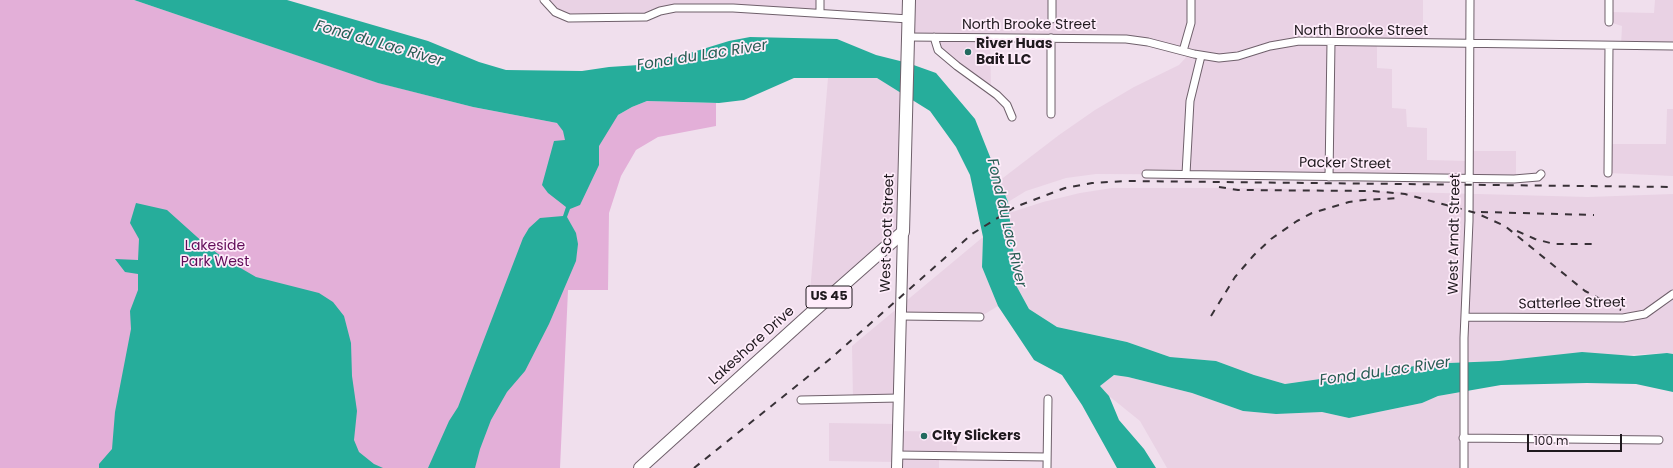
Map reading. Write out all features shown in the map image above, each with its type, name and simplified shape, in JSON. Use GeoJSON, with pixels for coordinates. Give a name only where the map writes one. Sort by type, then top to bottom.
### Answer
{"type":"FeatureCollection","features":[{"type":"Feature","properties":{"kind":"main road","name":"West Scott Street"},"geometry":{"type":"LineString","coordinates":[[897,468],[909,0]]}},
{"type":"Feature","properties":{"kind":"main road","name":"Lakeshore Drive"},"geometry":{"type":"LineString","coordinates":[[640,468],[903,232]]}},
{"type":"Feature","properties":{"kind":"street"},"geometry":{"type":"LineString","coordinates":[[544,0],[555,12],[568,18],[646,17],[660,11],[675,8],[733,4],[820,13],[909,19]]}},
{"type":"Feature","properties":{"kind":"street"},"geometry":{"type":"LineString","coordinates":[[820,0],[820,13]]}},
{"type":"Feature","properties":{"kind":"street"},"geometry":{"type":"LineString","coordinates":[[1052,0],[1052,19]]}},
{"type":"Feature","properties":{"kind":"street"},"geometry":{"type":"LineString","coordinates":[[1183,51],[1191,23],[1191,0]]}},
{"type":"Feature","properties":{"kind":"street","name":"West Arndt Street"},"geometry":{"type":"LineString","coordinates":[[1464,468],[1463,414],[1469,179],[1470,0]]}},
{"type":"Feature","properties":{"kind":"street"},"geometry":{"type":"LineString","coordinates":[[1609,0],[1609,22]]}},
{"type":"Feature","properties":{"kind":"street","name":"North Brooke Street"},"geometry":{"type":"LineString","coordinates":[[908,37],[1126,39],[1159,44],[1201,56],[1215,58],[1230,58],[1270,46],[1298,42],[1673,46]]}},
{"type":"Feature","properties":{"kind":"street"},"geometry":{"type":"LineString","coordinates":[[934,37],[938,50],[997,95],[1007,105],[1012,117]]}},
{"type":"Feature","properties":{"kind":"street"},"geometry":{"type":"LineString","coordinates":[[1051,38],[1051,114]]}},
{"type":"Feature","properties":{"kind":"street"},"geometry":{"type":"LineString","coordinates":[[1330,177],[1331,42]]}},
{"type":"Feature","properties":{"kind":"street"},"geometry":{"type":"LineString","coordinates":[[1608,173],[1609,46]]}},
{"type":"Feature","properties":{"kind":"street"},"geometry":{"type":"LineString","coordinates":[[1186,174],[1190,101],[1201,56]]}},
{"type":"Feature","properties":{"kind":"street","name":"Packer Street"},"geometry":{"type":"LineString","coordinates":[[1146,174],[1531,179],[1538,177],[1541,174]]}},
{"type":"Feature","properties":{"kind":"street","name":"Satterlee Street"},"geometry":{"type":"LineString","coordinates":[[1466,317],[1623,318],[1645,314],[1673,294]]}},
{"type":"Feature","properties":{"kind":"street"},"geometry":{"type":"LineString","coordinates":[[900,316],[980,316]]}},
{"type":"Feature","properties":{"kind":"street"},"geometry":{"type":"LineString","coordinates":[[801,400],[899,398]]}},
{"type":"Feature","properties":{"kind":"street"},"geometry":{"type":"LineString","coordinates":[[1047,468],[1048,399]]}},
{"type":"Feature","properties":{"kind":"street"},"geometry":{"type":"LineString","coordinates":[[1463,438],[1659,440]]}},
{"type":"Feature","properties":{"kind":"street"},"geometry":{"type":"LineString","coordinates":[[897,455],[1047,457]]}},
{"type":"Feature","properties":{"kind":"shaded area"},"geometry":{"type":"Polygon","coordinates":[[[544,0],[820,0],[820,13],[733,8],[569,18],[544,0]]]}},
{"type":"Feature","properties":{"kind":"shaded area"},"geometry":{"type":"Polygon","coordinates":[[[909,0],[1423,0],[1423,44],[1377,43],[1377,68],[1392,69],[1392,108],[1406,109],[1407,127],[1427,128],[1427,160],[1469,161],[1469,151],[1516,151],[1516,176],[1096,174],[1066,178],[1026,191],[1008,202],[999,181],[1059,135],[1095,110],[1134,87],[1179,65],[1190,53],[1139,40],[990,39],[991,91],[938,50],[934,37],[908,37],[909,0]]]}},
{"type":"Feature","properties":{"kind":"shaded area"},"geometry":{"type":"Polygon","coordinates":[[[1655,0],[1673,0],[1673,46],[1621,46],[1622,26],[1609,22],[1609,12],[1654,13],[1655,0]]]}},
{"type":"Feature","properties":{"kind":"shaded area"},"geometry":{"type":"Polygon","coordinates":[[[828,78],[877,78],[907,95],[903,232],[808,316],[828,78]]]}},
{"type":"Feature","properties":{"kind":"shaded area"},"geometry":{"type":"Polygon","coordinates":[[[1667,109],[1673,109],[1673,176],[1608,173],[1609,144],[1666,144],[1667,109]]]}},
{"type":"Feature","properties":{"kind":"shaded area"},"geometry":{"type":"Polygon","coordinates":[[[1112,188],[1258,188],[1588,197],[1673,194],[1673,354],[1667,353],[1424,364],[1351,379],[1320,379],[1285,384],[1254,375],[1216,361],[1170,357],[1127,342],[1057,327],[1029,309],[1017,287],[1009,213],[1043,202],[1080,193],[1112,188]]]}},
{"type":"Feature","properties":{"kind":"shaded area"},"geometry":{"type":"Polygon","coordinates":[[[983,237],[982,267],[998,306],[980,317],[900,316],[899,398],[853,399],[852,346],[983,237]]]}},
{"type":"Feature","properties":{"kind":"shaded area"},"geometry":{"type":"Polygon","coordinates":[[[1114,375],[1192,393],[1243,411],[1276,414],[1322,412],[1349,418],[1422,403],[1438,396],[1463,392],[1464,468],[1167,468],[1140,421],[1109,396],[1100,386],[1114,375]]]}},
{"type":"Feature","properties":{"kind":"shaded area"},"geometry":{"type":"Polygon","coordinates":[[[829,423],[898,424],[898,431],[957,432],[957,456],[939,456],[939,468],[897,468],[897,462],[829,461],[829,423]]]}},
{"type":"Feature","properties":{"kind":"green space","name":"Lakeside Park West"},"geometry":{"type":"Polygon","coordinates":[[[0,0],[134,0],[379,83],[473,107],[557,123],[618,115],[647,101],[716,103],[716,126],[658,137],[636,150],[621,176],[609,213],[608,290],[568,290],[560,468],[0,468],[0,0]]]}},
{"type":"Feature","properties":{"kind":"water","name":"Fond du Lac River"},"geometry":{"type":"Polygon","coordinates":[[[134,0],[287,0],[428,41],[479,62],[506,70],[582,71],[609,67],[654,64],[729,41],[750,37],[837,39],[876,55],[908,63],[936,73],[975,119],[1008,202],[1017,287],[1029,309],[1057,327],[1127,342],[1170,357],[1216,361],[1254,375],[1285,384],[1320,379],[1351,379],[1424,364],[1499,361],[1582,352],[1634,356],[1667,353],[1673,354],[1673,392],[1636,384],[1587,383],[1501,385],[1438,396],[1422,403],[1349,418],[1322,412],[1276,414],[1243,411],[1192,393],[1114,375],[1100,386],[1109,396],[1119,420],[1144,449],[1156,468],[1117,468],[1082,405],[1062,375],[1034,360],[998,306],[982,267],[983,237],[970,175],[956,147],[930,111],[877,78],[794,78],[744,100],[719,103],[647,101],[618,115],[599,146],[599,165],[580,205],[570,209],[567,217],[576,233],[578,244],[576,261],[549,324],[525,371],[507,392],[491,420],[480,449],[475,468],[428,468],[449,421],[458,407],[523,238],[529,228],[540,218],[563,216],[566,207],[548,193],[542,185],[554,141],[565,140],[563,131],[557,123],[473,107],[378,83],[134,0]]]}},
{"type":"Feature","properties":{"kind":"water"},"geometry":{"type":"Polygon","coordinates":[[[136,203],[167,210],[206,245],[225,259],[256,277],[319,293],[333,302],[344,316],[351,343],[352,376],[357,411],[354,440],[359,452],[374,464],[383,468],[99,468],[99,464],[112,449],[115,412],[131,329],[130,311],[138,290],[138,274],[125,272],[115,259],[138,260],[139,239],[130,223],[136,203]]]}},
{"type":"Feature","properties":{"kind":"railway"},"geometry":{"type":"LineString","coordinates":[[694,468],[830,359],[972,234],[1015,207],[1065,188],[1092,183],[1127,181],[1673,187]]}},
{"type":"Feature","properties":{"kind":"railway"},"geometry":{"type":"LineString","coordinates":[[1219,187],[1238,190],[1373,191],[1405,194],[1476,213],[1505,226],[1585,291],[1621,310]]}},
{"type":"Feature","properties":{"kind":"railway"},"geometry":{"type":"LineString","coordinates":[[1211,316],[1235,277],[1254,255],[1271,239],[1297,221],[1312,213],[1349,202],[1400,198]]}},
{"type":"Feature","properties":{"kind":"railway"},"geometry":{"type":"LineString","coordinates":[[1481,212],[1594,215]]}},
{"type":"Feature","properties":{"kind":"railway"},"geometry":{"type":"LineString","coordinates":[[1517,231],[1535,239],[1554,244],[1598,244]]}},
{"type":"Feature","properties":{"kind":"place","name":"River Huas Bait LLC"},"geometry":{"type":"Point","coordinates":[968,52]}},
{"type":"Feature","properties":{"kind":"place","name":"CIty Slickers"},"geometry":{"type":"Point","coordinates":[924,436]}}]}
